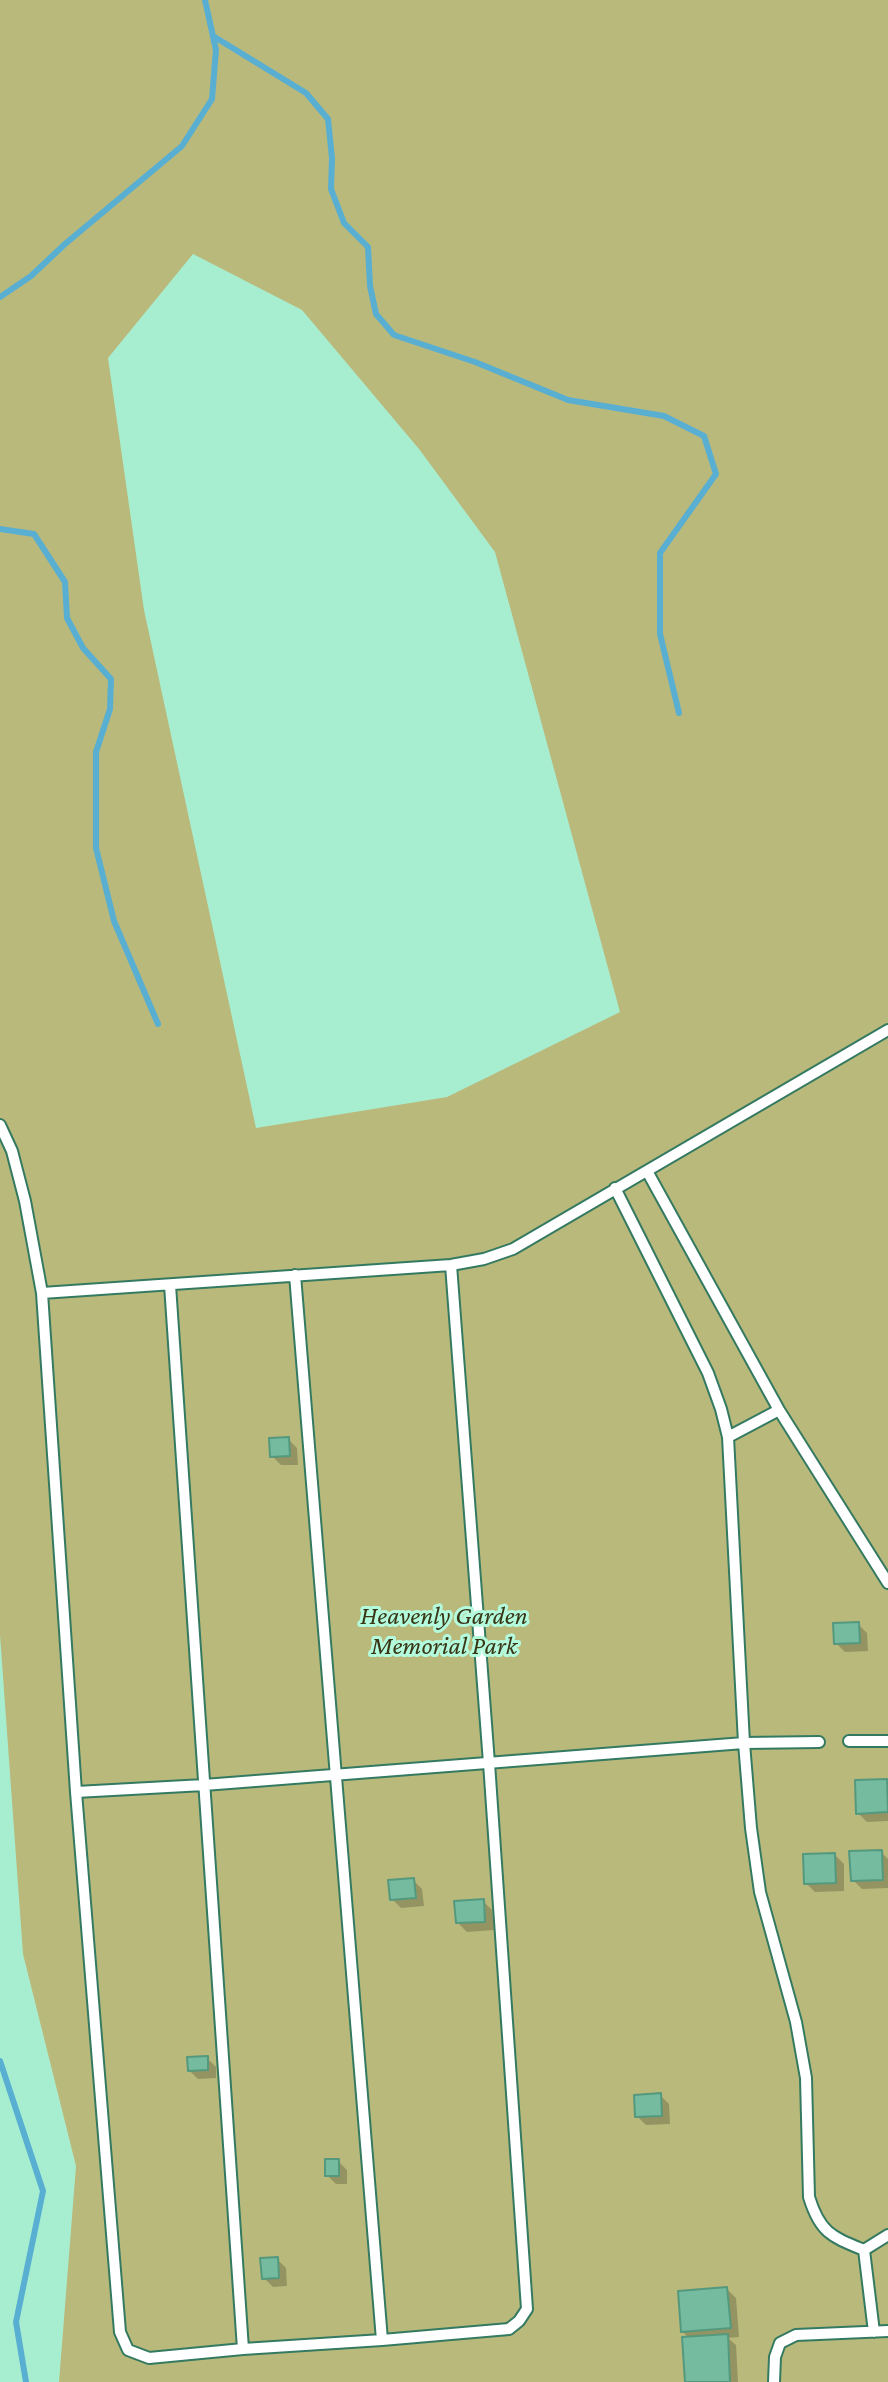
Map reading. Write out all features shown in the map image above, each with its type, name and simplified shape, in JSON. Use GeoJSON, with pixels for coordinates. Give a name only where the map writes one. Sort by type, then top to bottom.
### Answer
{"type":"FeatureCollection","features":[{"type":"Feature","properties":{"kind":"lane"},"geometry":{"type":"LineString","coordinates":[[42,1293],[451,1265],[484,1259],[513,1249],[888,1030]]}},
{"type":"Feature","properties":{"kind":"lane"},"geometry":{"type":"LineString","coordinates":[[0,1125],[12,1151],[25,1201],[42,1293],[76,1792],[120,2332],[128,2350],[149,2358],[509,2329],[527,2309],[451,1265]]}},
{"type":"Feature","properties":{"kind":"lane"},"geometry":{"type":"LineString","coordinates":[[647,1171],[779,1410],[888,1583]]}},
{"type":"Feature","properties":{"kind":"lane"},"geometry":{"type":"LineString","coordinates":[[615,1188],[708,1373],[728,1437],[751,1828],[760,1892],[796,2022],[806,2078],[809,2197],[814,2213],[831,2237],[864,2250]]}},
{"type":"Feature","properties":{"kind":"lane"},"geometry":{"type":"LineString","coordinates":[[295,1275],[382,2340]]}},
{"type":"Feature","properties":{"kind":"lane"},"geometry":{"type":"LineString","coordinates":[[170,1285],[243,2349]]}},
{"type":"Feature","properties":{"kind":"lane"},"geometry":{"type":"LineString","coordinates":[[728,1437],[779,1410]]}},
{"type":"Feature","properties":{"kind":"lane"},"geometry":{"type":"LineString","coordinates":[[849,1741],[888,1741]]}},
{"type":"Feature","properties":{"kind":"lane"},"geometry":{"type":"LineString","coordinates":[[76,1792],[744,1743],[819,1742]]}},
{"type":"Feature","properties":{"kind":"lane"},"geometry":{"type":"LineString","coordinates":[[864,2250],[888,2235]]}},
{"type":"Feature","properties":{"kind":"lane"},"geometry":{"type":"LineString","coordinates":[[864,2250],[874,2332]]}},
{"type":"Feature","properties":{"kind":"lane"},"geometry":{"type":"LineString","coordinates":[[774,2382],[775,2357],[780,2343],[796,2335],[888,2331]]}},
{"type":"Feature","properties":{"kind":"green space","name":"Heavenly Garden Memorial Park"},"geometry":{"type":"Polygon","coordinates":[[[0,0],[888,0],[888,2382],[59,2382],[76,2166],[23,1954],[0,1635],[0,0]],[[193,254],[108,358],[144,610],[256,1128],[447,1097],[620,1012],[495,552],[419,449],[302,310],[193,254]]]}},
{"type":"Feature","properties":{"kind":"building"},"geometry":{"type":"Polygon","coordinates":[[[289,1437],[290,1456],[270,1457],[269,1438],[289,1437]]]}},
{"type":"Feature","properties":{"kind":"building"},"geometry":{"type":"Polygon","coordinates":[[[859,1622],[860,1643],[834,1644],[833,1623],[859,1622]]]}},
{"type":"Feature","properties":{"kind":"building"},"geometry":{"type":"Polygon","coordinates":[[[887,1779],[888,1812],[856,1814],[855,1780],[887,1779]]]}},
{"type":"Feature","properties":{"kind":"building"},"geometry":{"type":"Polygon","coordinates":[[[882,1850],[883,1880],[851,1881],[849,1851],[882,1850]]]}},
{"type":"Feature","properties":{"kind":"building"},"geometry":{"type":"Polygon","coordinates":[[[835,1853],[836,1883],[804,1884],[803,1854],[835,1853]]]}},
{"type":"Feature","properties":{"kind":"building"},"geometry":{"type":"Polygon","coordinates":[[[414,1878],[416,1898],[390,1900],[388,1880],[414,1878]]]}},
{"type":"Feature","properties":{"kind":"building"},"geometry":{"type":"Polygon","coordinates":[[[484,1899],[485,1922],[456,1923],[454,1901],[484,1899]]]}},
{"type":"Feature","properties":{"kind":"building"},"geometry":{"type":"Polygon","coordinates":[[[208,2056],[208,2070],[188,2071],[187,2057],[208,2056]]]}},
{"type":"Feature","properties":{"kind":"building"},"geometry":{"type":"Polygon","coordinates":[[[661,2093],[662,2116],[635,2117],[634,2095],[661,2093]]]}},
{"type":"Feature","properties":{"kind":"building"},"geometry":{"type":"Polygon","coordinates":[[[325,2159],[339,2159],[339,2176],[325,2176],[325,2159]]]}},
{"type":"Feature","properties":{"kind":"building"},"geometry":{"type":"Polygon","coordinates":[[[278,2257],[279,2278],[262,2279],[260,2258],[278,2257]]]}},
{"type":"Feature","properties":{"kind":"building"},"geometry":{"type":"Polygon","coordinates":[[[727,2287],[731,2328],[681,2332],[678,2291],[727,2287]]]}},
{"type":"Feature","properties":{"kind":"building"},"geometry":{"type":"Polygon","coordinates":[[[728,2334],[730,2382],[685,2382],[682,2337],[728,2334]]]}},
{"type":"Feature","properties":{"kind":"waterway"},"geometry":{"type":"LineString","coordinates":[[0,297],[31,276],[182,146],[212,99],[216,50],[205,0]]}},
{"type":"Feature","properties":{"kind":"waterway"},"geometry":{"type":"LineString","coordinates":[[213,36],[306,93],[328,119],[331,189],[344,223],[368,247],[370,286],[376,314],[394,335],[475,362],[568,400],[664,416],[704,436],[716,474],[660,553],[660,634],[679,713]]}},
{"type":"Feature","properties":{"kind":"waterway"},"geometry":{"type":"LineString","coordinates":[[0,529],[34,534],[65,582],[67,618],[83,648],[111,679],[110,709],[96,752],[96,848],[114,921],[158,1024]]}},
{"type":"Feature","properties":{"kind":"waterway"},"geometry":{"type":"LineString","coordinates":[[0,2061],[43,2191],[16,2322],[26,2382]]}}]}
